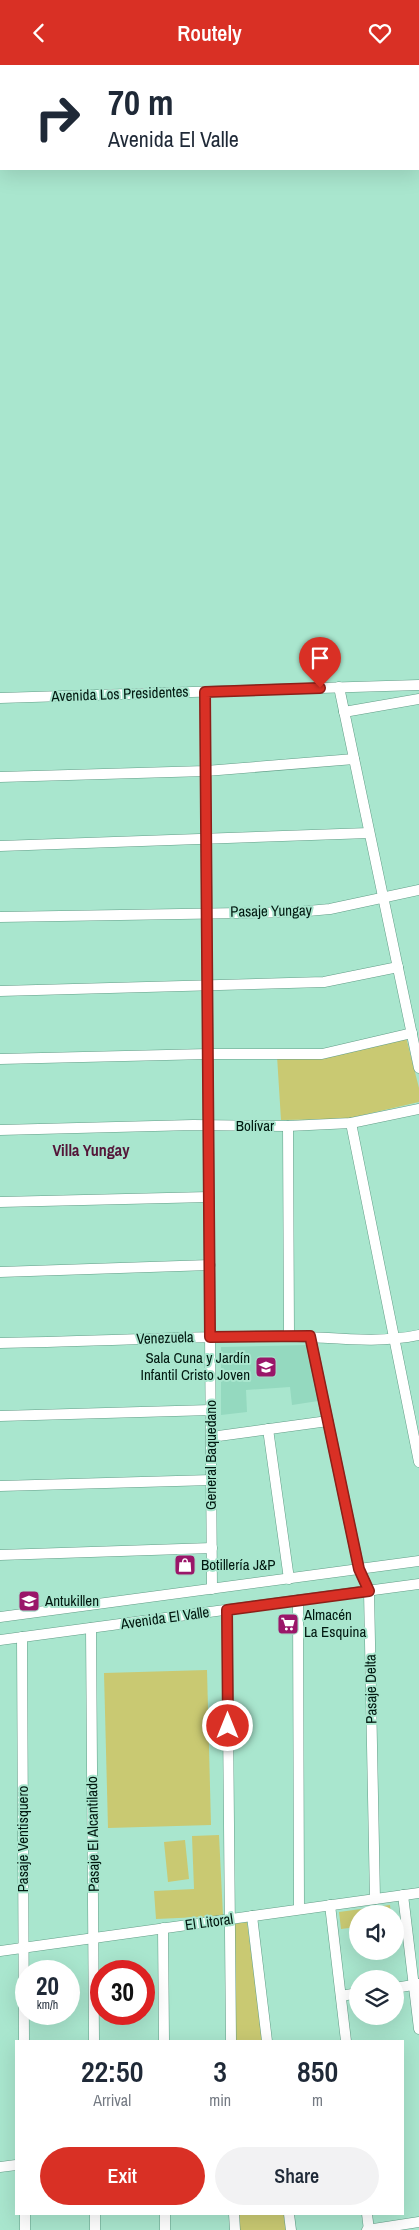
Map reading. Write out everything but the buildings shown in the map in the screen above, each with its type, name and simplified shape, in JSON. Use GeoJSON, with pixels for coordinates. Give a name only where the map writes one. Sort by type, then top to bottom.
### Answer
{"type":"FeatureCollection","features":[{"type":"Feature","properties":{"kind":"street","name":"Avenida Los Presidentes"},"geometry":{"type":"LineString","coordinates":[[0,698],[339,687],[419,687]]}},
{"type":"Feature","properties":{"kind":"street"},"geometry":{"type":"LineString","coordinates":[[339,687],[419,1068]]}},
{"type":"Feature","properties":{"kind":"street","name":"General Baquedano"},"geometry":{"type":"LineString","coordinates":[[205,692],[212,1589]]}},
{"type":"Feature","properties":{"kind":"street"},"geometry":{"type":"LineString","coordinates":[[344,712],[419,699]]}},
{"type":"Feature","properties":{"kind":"street"},"geometry":{"type":"LineString","coordinates":[[0,777],[206,771],[354,759]]}},
{"type":"Feature","properties":{"kind":"street"},"geometry":{"type":"LineString","coordinates":[[0,846],[370,833]]}},
{"type":"Feature","properties":{"kind":"street","name":"Pasaje Yungay"},"geometry":{"type":"LineString","coordinates":[[0,917],[315,911],[419,890]]}},
{"type":"Feature","properties":{"kind":"street"},"geometry":{"type":"LineString","coordinates":[[0,991],[330,981],[398,967]]}},
{"type":"Feature","properties":{"kind":"street"},"geometry":{"type":"LineString","coordinates":[[0,1059],[208,1054],[322,1054],[412,1033]]}},
{"type":"Feature","properties":{"kind":"street","name":"Bolívar"},"geometry":{"type":"LineString","coordinates":[[0,1130],[288,1126],[351,1123],[419,1109]]}},
{"type":"Feature","properties":{"kind":"street"},"geometry":{"type":"LineString","coordinates":[[351,1123],[419,1462]]}},
{"type":"Feature","properties":{"kind":"street"},"geometry":{"type":"LineString","coordinates":[[288,1126],[290,1336]]}},
{"type":"Feature","properties":{"kind":"street"},"geometry":{"type":"LineString","coordinates":[[0,1202],[209,1197]]}},
{"type":"Feature","properties":{"kind":"street"},"geometry":{"type":"LineString","coordinates":[[0,1272],[210,1265]]}},
{"type":"Feature","properties":{"kind":"street","name":"Venezuela"},"geometry":{"type":"LineString","coordinates":[[0,1343],[290,1336],[394,1340],[419,1335]]}},
{"type":"Feature","properties":{"kind":"street","name":"Pasaje Delta"},"geometry":{"type":"LineString","coordinates":[[310,1336],[359,1569],[369,1591],[375,1899]]}},
{"type":"Feature","properties":{"kind":"street"},"geometry":{"type":"LineString","coordinates":[[0,1416],[211,1409]]}},
{"type":"Feature","properties":{"kind":"street"},"geometry":{"type":"LineString","coordinates":[[211,1437],[328,1421]]}},
{"type":"Feature","properties":{"kind":"street"},"geometry":{"type":"LineString","coordinates":[[268,1429],[289,1579]]}},
{"type":"Feature","properties":{"kind":"street"},"geometry":{"type":"LineString","coordinates":[[0,1486],[212,1480]]}},
{"type":"Feature","properties":{"kind":"street"},"geometry":{"type":"LineString","coordinates":[[0,1555],[212,1548]]}},
{"type":"Feature","properties":{"kind":"street","name":"Avenida El Valle"},"geometry":{"type":"LineString","coordinates":[[0,1617],[419,1561]]}},
{"type":"Feature","properties":{"kind":"street","name":"Avenida El Valle"},"geometry":{"type":"LineString","coordinates":[[0,1640],[419,1584]]}},
{"type":"Feature","properties":{"kind":"street"},"geometry":{"type":"LineString","coordinates":[[298,1600],[299,1909]]}},
{"type":"Feature","properties":{"kind":"street"},"geometry":{"type":"LineString","coordinates":[[227,1610],[228,1919],[231,2040]]}},
{"type":"Feature","properties":{"kind":"street","name":"Pasaje El Alcantilado"},"geometry":{"type":"LineString","coordinates":[[91,1628],[94,2040]]}},
{"type":"Feature","properties":{"kind":"street","name":"Pasaje Ventisquero"},"geometry":{"type":"LineString","coordinates":[[22,1637],[24,2040]]}},
{"type":"Feature","properties":{"kind":"street","name":"El Litoral"},"geometry":{"type":"LineString","coordinates":[[0,1951],[419,1893]]}},
{"type":"Feature","properties":{"kind":"street"},"geometry":{"type":"LineString","coordinates":[[403,1895],[416,1985],[419,2029]]}},
{"type":"Feature","properties":{"kind":"street"},"geometry":{"type":"LineString","coordinates":[[330,1905],[346,2040]]}},
{"type":"Feature","properties":{"kind":"street"},"geometry":{"type":"LineString","coordinates":[[252,1916],[268,2040]]}},
{"type":"Feature","properties":{"kind":"street"},"geometry":{"type":"LineString","coordinates":[[163,1928],[164,2040]]}},
{"type":"Feature","properties":{"kind":"street"},"geometry":{"type":"LineString","coordinates":[[341,1996],[349,1995]]}},
{"type":"Feature","properties":{"kind":"street"},"geometry":{"type":"LineString","coordinates":[[0,2167],[15,2165]]}},
{"type":"Feature","properties":{"kind":"street"},"geometry":{"type":"LineString","coordinates":[[25,2215],[25,2230]]}},
{"type":"Feature","properties":{"kind":"street"},"geometry":{"type":"LineString","coordinates":[[95,2215],[95,2230]]}},
{"type":"Feature","properties":{"kind":"street"},"geometry":{"type":"LineString","coordinates":[[165,2215],[166,2230]]}},
{"type":"Feature","properties":{"kind":"street"},"geometry":{"type":"LineString","coordinates":[[234,2215],[234,2230]]}},
{"type":"Feature","properties":{"kind":"street"},"geometry":{"type":"LineString","coordinates":[[289,2215],[291,2230]]}},
{"type":"Feature","properties":{"kind":"street"},"geometry":{"type":"LineString","coordinates":[[367,2215],[368,2230],[419,2222]]}},
{"type":"Feature","properties":{"kind":"shaded area"},"geometry":{"type":"Polygon","coordinates":[[[406,1037],[419,1088],[419,1102],[346,1119],[281,1120],[277,1056],[406,1037]]]}},
{"type":"Feature","properties":{"kind":"shaded area","name":"Sala Cuna y Jardín Infantil Cristo Joven"},"geometry":{"type":"Polygon","coordinates":[[[307,1345],[318,1401],[292,1405],[290,1387],[246,1390],[247,1412],[221,1415],[221,1347],[307,1345]]]}},
{"type":"Feature","properties":{"kind":"shaded area"},"geometry":{"type":"Polygon","coordinates":[[[207,1670],[211,1825],[108,1828],[104,1673],[207,1670]]]}},
{"type":"Feature","properties":{"kind":"shaded area"},"geometry":{"type":"Polygon","coordinates":[[[219,1835],[223,1916],[156,1919],[154,1891],[194,1889],[192,1836],[219,1835]]]}},
{"type":"Feature","properties":{"kind":"shaded area"},"geometry":{"type":"Polygon","coordinates":[[[185,1840],[189,1879],[168,1882],[164,1842],[185,1840]]]}},
{"type":"Feature","properties":{"kind":"shaded area"},"geometry":{"type":"Polygon","coordinates":[[[349,1911],[349,1928],[341,1929],[339,1912],[349,1911]]]}},
{"type":"Feature","properties":{"kind":"shaded area"},"geometry":{"type":"Polygon","coordinates":[[[247,1922],[263,2040],[235,2040],[232,1924],[247,1922]]]}},
{"type":"Feature","properties":{"kind":"shaded area"},"geometry":{"type":"Polygon","coordinates":[[[239,2215],[285,2215],[287,2230],[239,2230],[239,2215]]]}},
{"type":"Feature","properties":{"kind":"place","name":"Sala Cuna y Jardín Infantil Cristo Joven"},"geometry":{"type":"Point","coordinates":[266,1367]}},
{"type":"Feature","properties":{"kind":"place","name":"Botillería J&P"},"geometry":{"type":"Point","coordinates":[185,1565]}},
{"type":"Feature","properties":{"kind":"place","name":"Antukillen"},"geometry":{"type":"Point","coordinates":[29,1601]}},
{"type":"Feature","properties":{"kind":"place","name":"Almacén La Esquina"},"geometry":{"type":"Point","coordinates":[288,1624]}},
{"type":"Feature","properties":{"kind":"district","name":"Villa Yungay"},"geometry":{"type":"Point","coordinates":[91,1150]}},
{"type":"Feature","properties":{"kind":"route"},"geometry":{"type":"LineString","coordinates":[[228,1726],[227,1610],[369,1591],[359,1569],[310,1336],[210,1337],[205,692],[320,688]]}}]}
